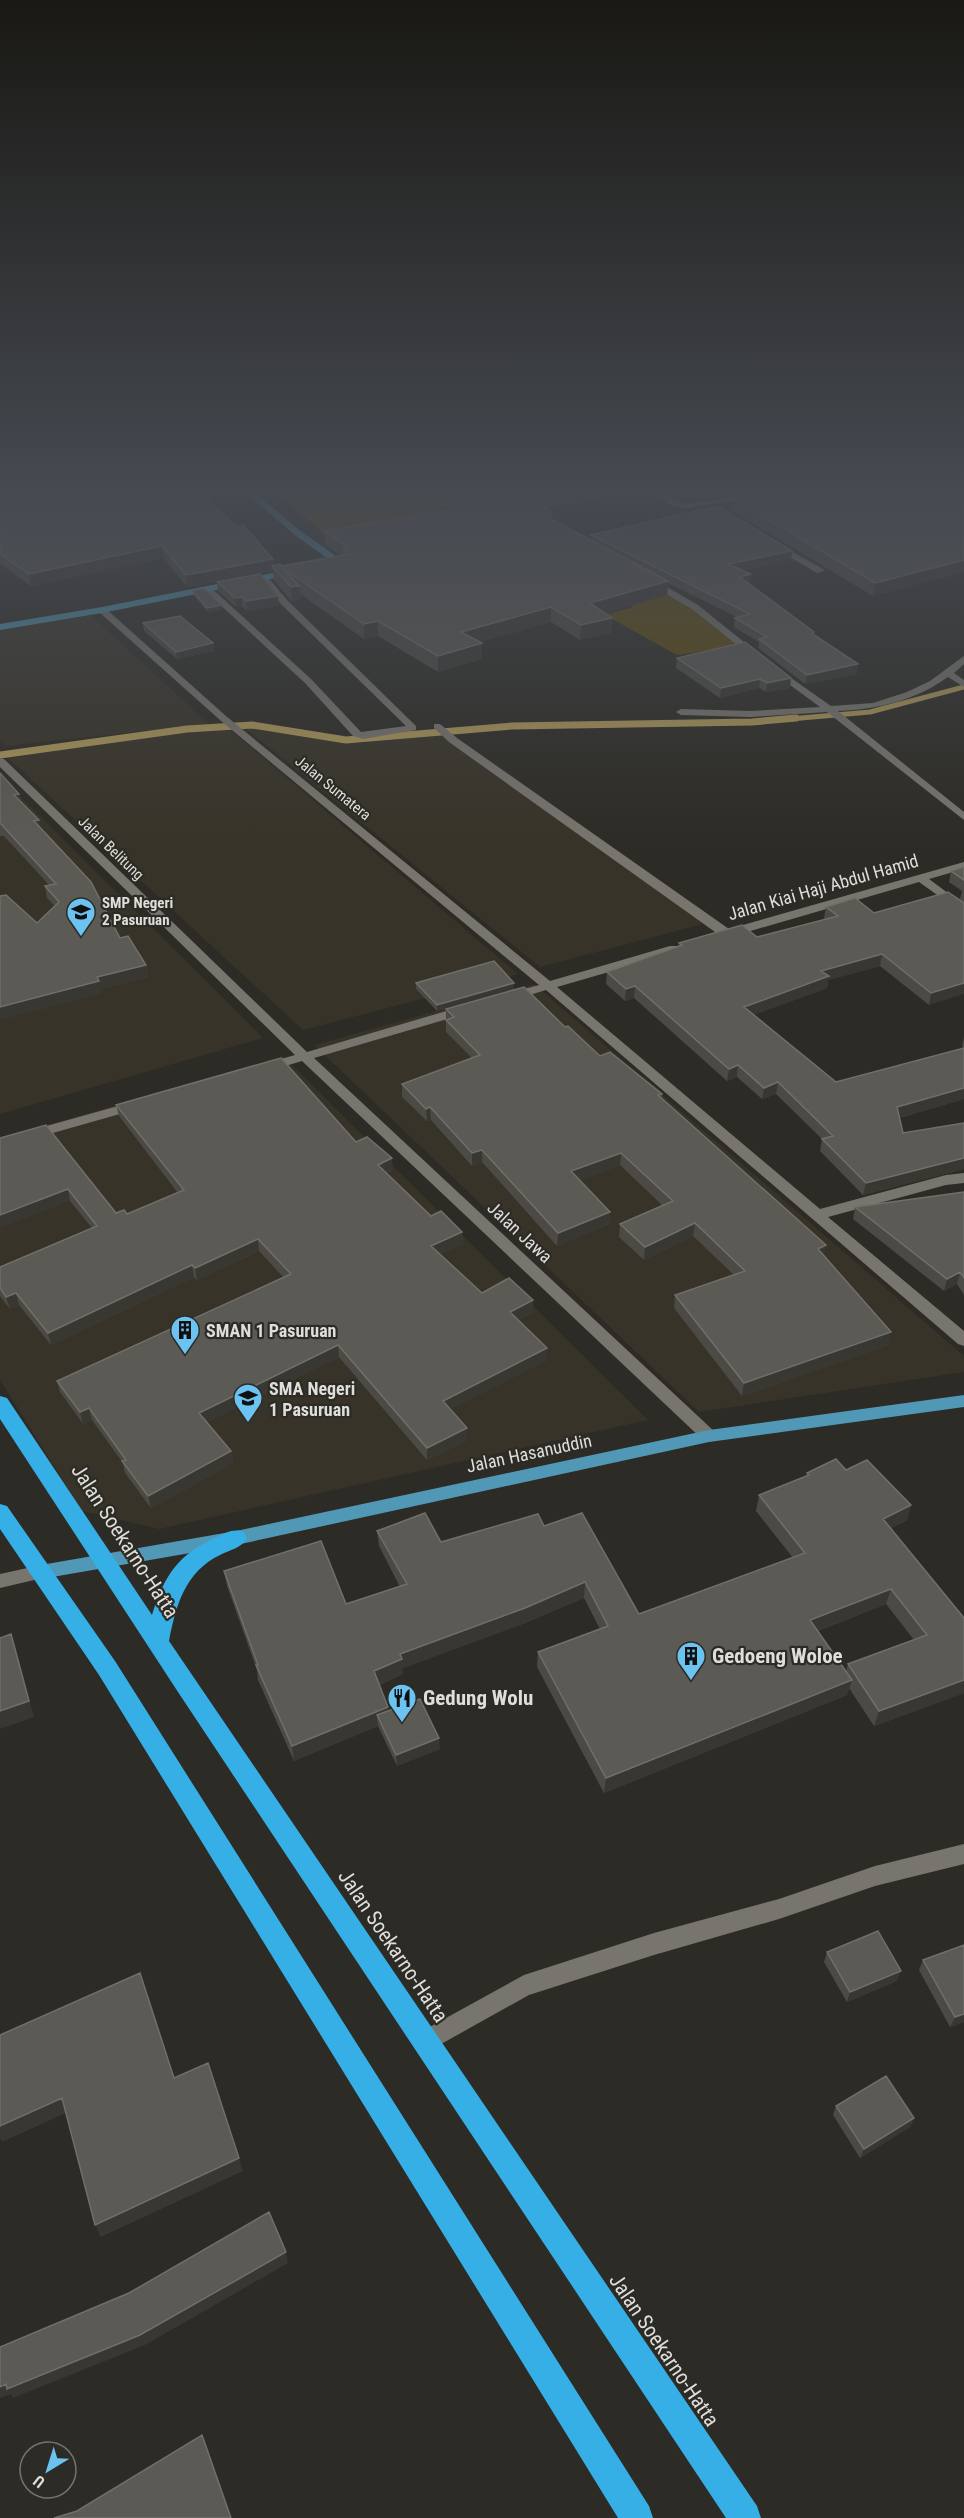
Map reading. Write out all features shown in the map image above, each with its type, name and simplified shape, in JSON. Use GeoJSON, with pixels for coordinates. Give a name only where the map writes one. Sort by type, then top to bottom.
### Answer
{"type":"FeatureCollection","features":[{"type":"Feature","properties":{"kind":"highway","name":"Jalan Soekarno-Hatta"},"geometry":{"type":"LineString","coordinates":[[0,1402],[425,2042],[745,2518]]}},
{"type":"Feature","properties":{"kind":"highway"},"geometry":{"type":"LineString","coordinates":[[0,1512],[107,1668],[637,2518]]}},
{"type":"Feature","properties":{"kind":"highway"},"geometry":{"type":"LineString","coordinates":[[158,1641],[164,1607],[179,1577],[199,1556],[236,1538]]}},
{"type":"Feature","properties":{"kind":"main road"},"geometry":{"type":"LineString","coordinates":[[0,627],[109,609]]}},
{"type":"Feature","properties":{"kind":"main road","name":"Jalan Hasanuddin"},"geometry":{"type":"LineString","coordinates":[[41,1572],[236,1538],[709,1436],[964,1401]]}},
{"type":"Feature","properties":{"kind":"street"},"geometry":{"type":"LineString","coordinates":[[228,609],[308,681],[357,734],[363,736],[413,728],[291,609]]}},
{"type":"Feature","properties":{"kind":"street"},"geometry":{"type":"LineString","coordinates":[[697,609],[760,658]]}},
{"type":"Feature","properties":{"kind":"street","name":"Jalan Sumatera"},"geometry":{"type":"LineString","coordinates":[[102,610],[223,718],[548,986],[964,1340]]}},
{"type":"Feature","properties":{"kind":"street"},"geometry":{"type":"LineString","coordinates":[[681,712],[751,714],[833,712],[892,702],[922,690],[949,674],[964,659]]}},
{"type":"Feature","properties":{"kind":"street"},"geometry":{"type":"LineString","coordinates":[[768,665],[849,724],[964,817]]}},
{"type":"Feature","properties":{"kind":"street"},"geometry":{"type":"LineString","coordinates":[[949,674],[962,683]]}},
{"type":"Feature","properties":{"kind":"street","name":"Jalan Kiai Haji Abdul Hamid"},"geometry":{"type":"LineString","coordinates":[[439,727],[453,740],[721,935],[964,865]]}},
{"type":"Feature","properties":{"kind":"street","name":"Jalan Belitung"},"geometry":{"type":"LineString","coordinates":[[1,762],[305,1057]]}},
{"type":"Feature","properties":{"kind":"street"},"geometry":{"type":"LineString","coordinates":[[920,878],[964,911]]}},
{"type":"Feature","properties":{"kind":"street"},"geometry":{"type":"LineString","coordinates":[[249,1073],[682,946]]}},
{"type":"Feature","properties":{"kind":"street","name":"Jalan Jawa"},"geometry":{"type":"LineString","coordinates":[[305,1057],[709,1436]]}},
{"type":"Feature","properties":{"kind":"street"},"geometry":{"type":"LineString","coordinates":[[0,1144],[147,1102]]}},
{"type":"Feature","properties":{"kind":"street"},"geometry":{"type":"LineString","coordinates":[[817,1215],[946,1180],[964,1178]]}},
{"type":"Feature","properties":{"kind":"street"},"geometry":{"type":"LineString","coordinates":[[0,1581],[41,1572]]}},
{"type":"Feature","properties":{"kind":"street"},"geometry":{"type":"LineString","coordinates":[[425,2042],[524,1986],[654,1944],[779,1909],[875,1876],[963,1857]]}},
{"type":"Feature","properties":{"kind":"shaded area"},"geometry":{"type":"Polygon","coordinates":[[[628,609],[693,609],[744,646],[677,655],[605,615],[628,609]]]}},
{"type":"Feature","properties":{"kind":"shaded area"},"geometry":{"type":"Polygon","coordinates":[[[90,615],[209,724],[6,746],[0,741],[0,630],[90,615]]]}},
{"type":"Feature","properties":{"kind":"shaded area"},"geometry":{"type":"Polygon","coordinates":[[[252,727],[336,742],[358,743],[443,735],[703,924],[540,967],[245,728],[252,727]]]}},
{"type":"Feature","properties":{"kind":"shaded area"},"geometry":{"type":"Polygon","coordinates":[[[229,729],[518,974],[303,1030],[7,757],[181,733],[229,729]]]}},
{"type":"Feature","properties":{"kind":"shaded area"},"geometry":{"type":"Polygon","coordinates":[[[0,776],[196,971],[263,1038],[0,1114],[0,776]]]}},
{"type":"Feature","properties":{"kind":"shaded area"},"geometry":{"type":"Polygon","coordinates":[[[534,984],[964,1356],[964,1372],[699,1412],[314,1045],[534,984]]]}},
{"type":"Feature","properties":{"kind":"shaded area"},"geometry":{"type":"Polygon","coordinates":[[[283,1056],[648,1420],[159,1529],[82,1511],[0,1380],[0,1139],[283,1056]]]}},
{"type":"Feature","properties":{"kind":"building"},"geometry":{"type":"Polygon","coordinates":[[[341,609],[546,609],[461,632],[482,643],[438,656],[378,621],[364,624],[341,609]]]}},
{"type":"Feature","properties":{"kind":"building"},"geometry":{"type":"Polygon","coordinates":[[[554,609],[598,609],[612,618],[581,625],[554,609]]]}},
{"type":"Feature","properties":{"kind":"building"},"geometry":{"type":"Polygon","coordinates":[[[739,609],[782,609],[814,632],[813,634],[858,664],[807,675],[759,639],[767,637],[735,618],[750,614],[739,609]]]}},
{"type":"Feature","properties":{"kind":"building"},"geometry":{"type":"Polygon","coordinates":[[[180,616],[213,643],[176,652],[143,623],[180,616]]]}},
{"type":"Feature","properties":{"kind":"building"},"geometry":{"type":"Polygon","coordinates":[[[745,642],[791,678],[767,683],[760,679],[721,688],[677,658],[745,642]]]}},
{"type":"Feature","properties":{"kind":"building","name":"SMP Negeri 2 Pasuruan"},"geometry":{"type":"Polygon","coordinates":[[[0,773],[19,794],[14,795],[39,820],[34,821],[91,882],[120,938],[128,936],[146,965],[97,977],[99,981],[0,1007],[0,896],[6,895],[37,923],[59,902],[45,886],[56,884],[0,824],[0,773]]]}},
{"type":"Feature","properties":{"kind":"building"},"geometry":{"type":"Polygon","coordinates":[[[964,867],[964,880],[951,871],[964,867]]]}},
{"type":"Feature","properties":{"kind":"building"},"geometry":{"type":"Polygon","coordinates":[[[948,892],[964,903],[964,983],[931,993],[882,954],[821,971],[829,976],[744,1007],[836,1082],[964,1048],[964,1088],[897,1107],[903,1133],[964,1123],[964,1158],[866,1183],[822,1139],[833,1136],[778,1082],[764,1088],[738,1065],[729,1069],[635,986],[626,989],[607,972],[682,945],[679,943],[742,925],[757,937],[838,916],[826,907],[855,898],[874,913],[948,892]]]}},
{"type":"Feature","properties":{"kind":"building"},"geometry":{"type":"Polygon","coordinates":[[[494,961],[514,983],[437,1005],[416,983],[494,961]]]}},
{"type":"Feature","properties":{"kind":"building"},"geometry":{"type":"Polygon","coordinates":[[[524,987],[565,1027],[568,1026],[600,1056],[610,1052],[662,1094],[658,1095],[826,1245],[818,1249],[891,1332],[744,1383],[675,1295],[745,1271],[695,1223],[645,1247],[620,1224],[673,1201],[621,1153],[571,1171],[610,1212],[558,1233],[482,1150],[472,1153],[430,1107],[426,1109],[402,1084],[480,1055],[446,1020],[454,1017],[446,1009],[524,987]]]}},
{"type":"Feature","properties":{"kind":"building"},"geometry":{"type":"Polygon","coordinates":[[[281,1058],[356,1142],[367,1137],[392,1158],[378,1165],[431,1216],[441,1211],[462,1232],[431,1246],[482,1293],[509,1278],[533,1300],[510,1312],[547,1348],[443,1401],[467,1428],[427,1448],[338,1345],[199,1413],[231,1451],[148,1496],[122,1461],[126,1460],[89,1408],[80,1412],[57,1381],[291,1274],[258,1239],[195,1268],[192,1265],[48,1333],[16,1293],[6,1297],[0,1288],[0,1267],[97,1226],[68,1189],[0,1215],[0,1138],[46,1125],[116,1213],[124,1210],[127,1214],[184,1190],[116,1105],[281,1058]]]}},
{"type":"Feature","properties":{"kind":"building"},"geometry":{"type":"Polygon","coordinates":[[[964,1192],[964,1278],[960,1272],[947,1279],[855,1207],[964,1192]]]}},
{"type":"Feature","properties":{"kind":"building"},"geometry":{"type":"Polygon","coordinates":[[[836,1459],[846,1470],[867,1460],[911,1505],[883,1519],[964,1618],[964,1680],[879,1711],[848,1664],[927,1635],[891,1589],[810,1620],[852,1680],[606,1778],[538,1652],[608,1626],[585,1582],[525,1608],[400,1654],[402,1659],[374,1671],[388,1707],[292,1746],[256,1665],[258,1665],[224,1571],[321,1541],[346,1604],[407,1584],[377,1531],[425,1513],[441,1542],[538,1514],[544,1526],[582,1513],[639,1614],[805,1553],[759,1495],[809,1475],[807,1473],[836,1459]]]}},
{"type":"Feature","properties":{"kind":"building"},"geometry":{"type":"Polygon","coordinates":[[[11,1634],[29,1701],[0,1711],[0,1638],[11,1634]]]}},
{"type":"Feature","properties":{"kind":"building"},"geometry":{"type":"Polygon","coordinates":[[[420,1699],[439,1738],[396,1755],[377,1715],[420,1699]]]}},
{"type":"Feature","properties":{"kind":"building"},"geometry":{"type":"Polygon","coordinates":[[[878,1931],[901,1971],[850,1992],[827,1952],[878,1931]]]}},
{"type":"Feature","properties":{"kind":"building"},"geometry":{"type":"Polygon","coordinates":[[[964,1945],[964,2014],[955,2017],[923,1960],[964,1945]]]}},
{"type":"Feature","properties":{"kind":"building"},"geometry":{"type":"Polygon","coordinates":[[[140,1973],[174,2078],[208,2063],[239,2158],[95,2225],[62,2098],[0,2126],[0,2035],[140,1973]]]}},
{"type":"Feature","properties":{"kind":"building"},"geometry":{"type":"Polygon","coordinates":[[[886,2076],[914,2118],[864,2149],[836,2106],[886,2076]]]}},
{"type":"Feature","properties":{"kind":"building"},"geometry":{"type":"Polygon","coordinates":[[[269,2212],[286,2252],[140,2335],[7,2389],[6,2384],[0,2387],[0,2347],[129,2293],[269,2212]]]}},
{"type":"Feature","properties":{"kind":"building"},"geometry":{"type":"Polygon","coordinates":[[[202,2435],[231,2518],[54,2518],[77,2511],[202,2435]]]}},
{"type":"Feature","properties":{"kind":"waterway"},"geometry":{"type":"LineString","coordinates":[[778,720],[870,712],[964,687]]}},
{"type":"Feature","properties":{"kind":"waterway"},"geometry":{"type":"LineString","coordinates":[[0,755],[187,729],[252,725],[346,740],[512,726],[752,722],[796,718]]}},
{"type":"Feature","properties":{"kind":"place","name":"SMP Negeri 2 Pasuruan"},"geometry":{"type":"Point","coordinates":[81,938]}},
{"type":"Feature","properties":{"kind":"place","name":"SMAN 1 Pasuruan"},"geometry":{"type":"Point","coordinates":[185,1356]}},
{"type":"Feature","properties":{"kind":"place","name":"SMA Negeri 1 Pasuruan"},"geometry":{"type":"Point","coordinates":[248,1424]}},
{"type":"Feature","properties":{"kind":"place","name":"Gedoeng Woloe"},"geometry":{"type":"Point","coordinates":[691,1682]}},
{"type":"Feature","properties":{"kind":"place","name":"Gedung Wolu"},"geometry":{"type":"Point","coordinates":[402,1724]}}]}
